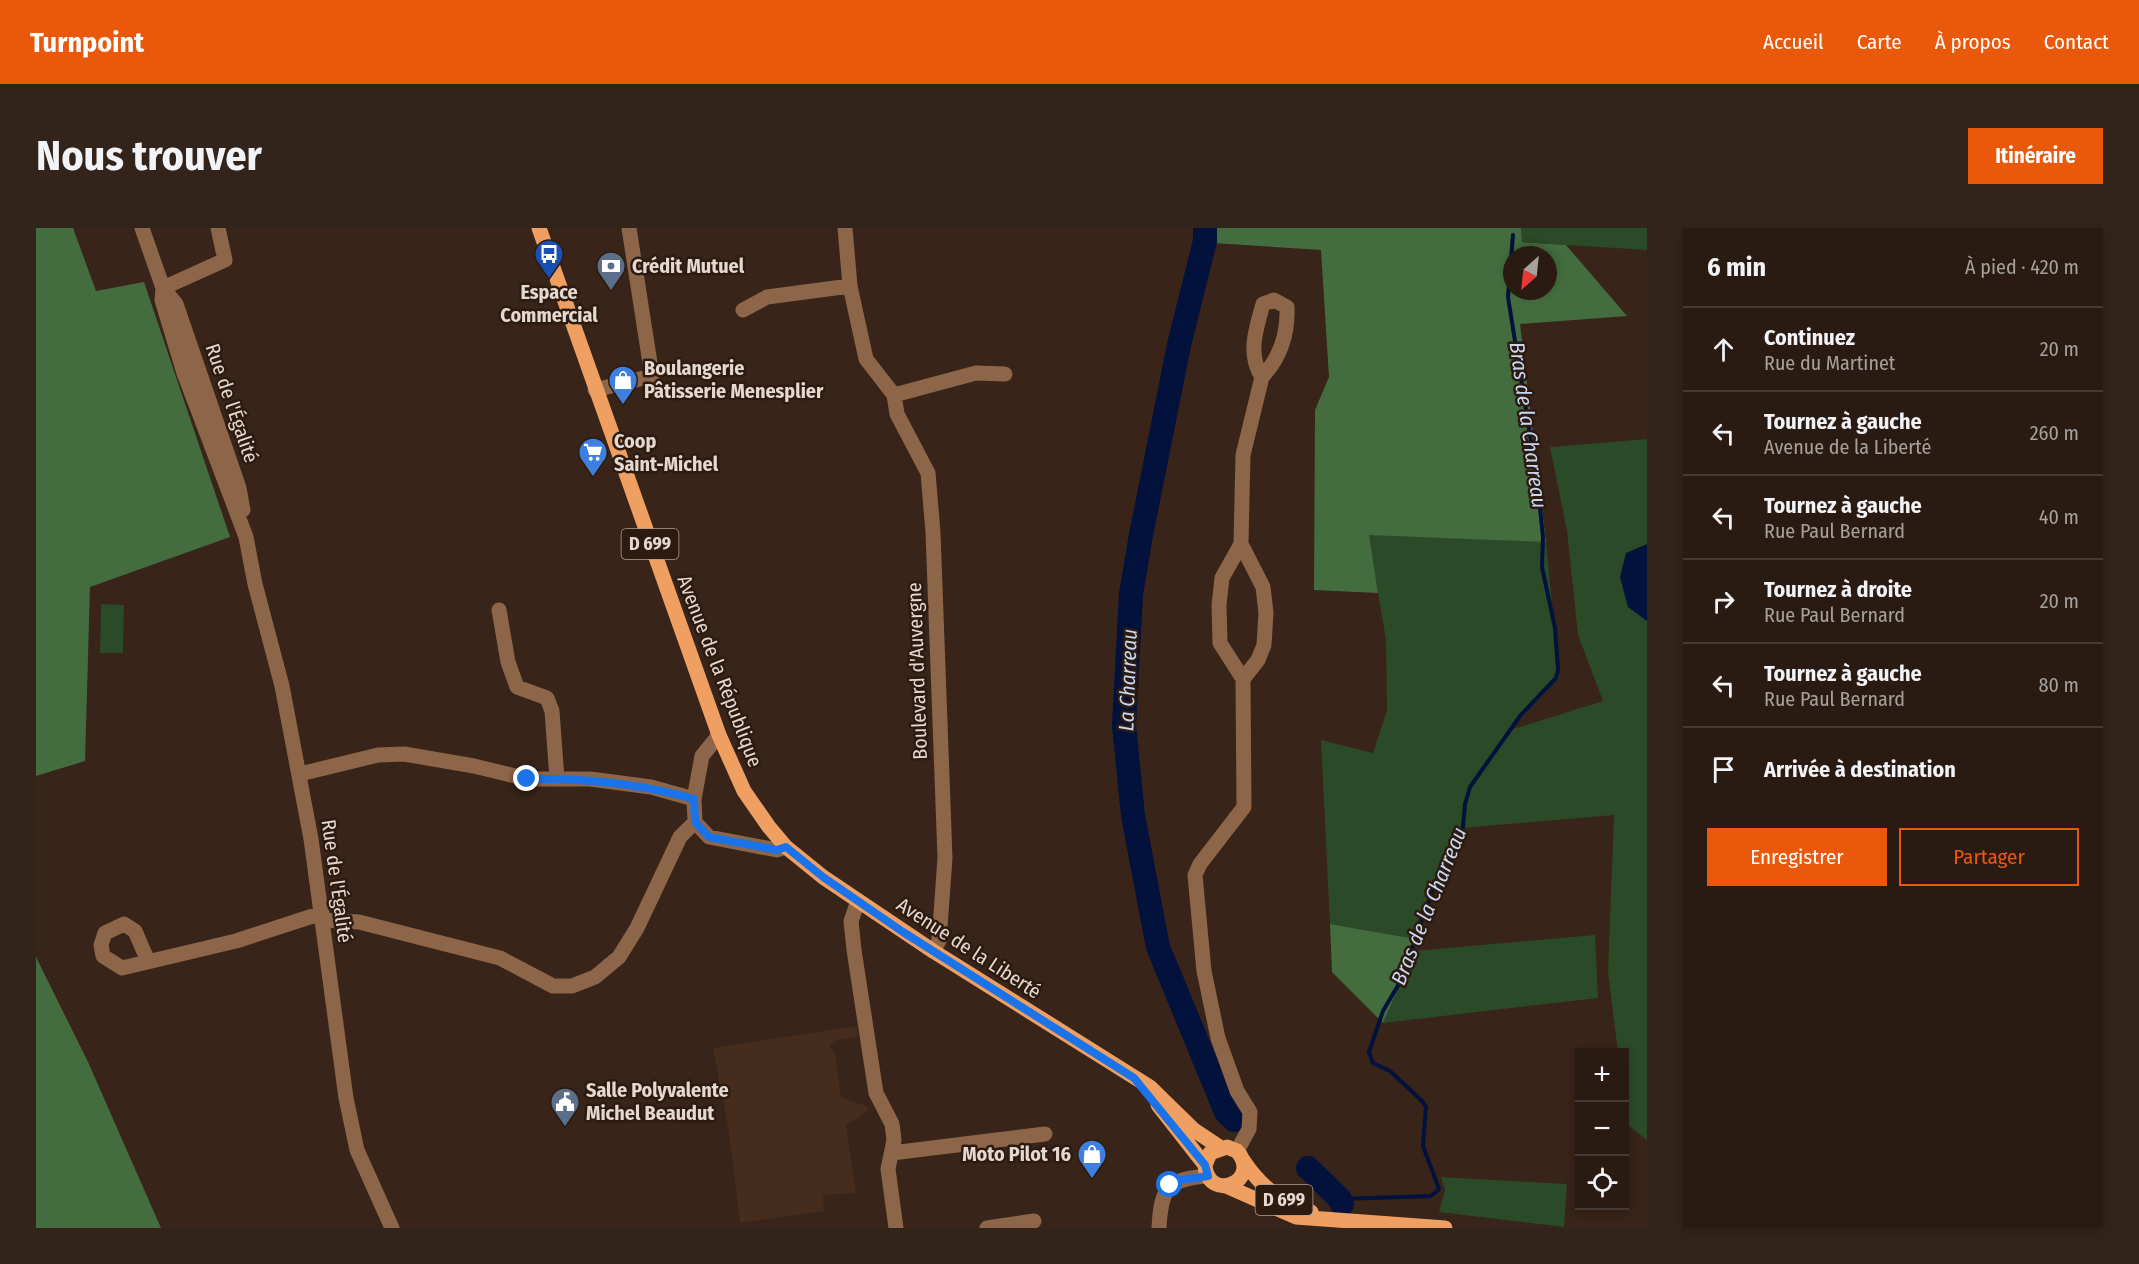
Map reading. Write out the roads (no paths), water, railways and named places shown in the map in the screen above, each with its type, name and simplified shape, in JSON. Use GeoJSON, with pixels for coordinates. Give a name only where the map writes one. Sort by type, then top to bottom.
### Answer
{"type":"FeatureCollection","features":[{"type":"Feature","properties":{"kind":"main road","name":"Avenue de la République"},"geometry":{"type":"LineString","coordinates":[[538,228],[719,735],[744,790],[769,827],[786,847]]}},
{"type":"Feature","properties":{"kind":"main road","name":"Avenue de la Liberté"},"geometry":{"type":"LineString","coordinates":[[786,847],[823,877],[933,951],[1150,1087],[1194,1130],[1221,1148],[1240,1156],[1260,1184],[1276,1196],[1301,1209],[1337,1219]]}},
{"type":"Feature","properties":{"kind":"main road","name":"Avenue de la Liberté"},"geometry":{"type":"LineString","coordinates":[[1134,1078],[1215,1184],[1226,1186],[1296,1217],[1445,1228]]}},
{"type":"Feature","properties":{"kind":"main road"},"geometry":{"type":"LineString","coordinates":[[1206,1171],[1210,1153],[1221,1148]]}},
{"type":"Feature","properties":{"kind":"main road"},"geometry":{"type":"LineString","coordinates":[[1226,1186],[1239,1180],[1244,1171],[1240,1156]]}},
{"type":"Feature","properties":{"kind":"street","name":"Rue de l'Égalité"},"geometry":{"type":"LineString","coordinates":[[142,228],[163,288],[176,304],[239,488],[246,537],[300,774],[346,1098],[355,1139],[392,1228]]}},
{"type":"Feature","properties":{"kind":"street"},"geometry":{"type":"LineString","coordinates":[[163,288],[225,260],[218,228]]}},
{"type":"Feature","properties":{"kind":"street"},"geometry":{"type":"LineString","coordinates":[[594,390],[652,376],[629,228]]}},
{"type":"Feature","properties":{"kind":"street","name":"Boulevard d'Auvergne"},"geometry":{"type":"LineString","coordinates":[[845,228],[850,286],[866,359],[894,395],[897,414],[928,473],[933,532],[945,858],[939,941],[933,951]]}},
{"type":"Feature","properties":{"kind":"street"},"geometry":{"type":"LineString","coordinates":[[743,310],[767,297],[850,286]]}},
{"type":"Feature","properties":{"kind":"street"},"geometry":{"type":"LineString","coordinates":[[894,395],[976,373],[1005,374]]}},
{"type":"Feature","properties":{"kind":"street"},"geometry":{"type":"LineString","coordinates":[[1240,1156],[1249,1130],[1250,1112],[1237,1091],[1218,1038],[1204,971],[1196,875],[1200,864],[1244,807],[1242,679],[1220,643],[1219,605],[1222,578],[1241,544],[1243,455],[1262,377]]}},
{"type":"Feature","properties":{"kind":"street"},"geometry":{"type":"LineString","coordinates":[[1241,544],[1263,587],[1266,613],[1264,645],[1258,660],[1242,679]]}},
{"type":"Feature","properties":{"kind":"street"},"geometry":{"type":"LineString","coordinates":[[499,610],[508,662],[517,687],[548,698],[552,711],[557,778]]}},
{"type":"Feature","properties":{"kind":"street"},"geometry":{"type":"LineString","coordinates":[[719,735],[702,756],[694,799],[695,822],[709,837],[777,850],[786,847]]}},
{"type":"Feature","properties":{"kind":"street"},"geometry":{"type":"LineString","coordinates":[[300,774],[378,755],[404,754],[474,766],[527,779],[590,779],[651,787],[694,799]]}},
{"type":"Feature","properties":{"kind":"street"},"geometry":{"type":"LineString","coordinates":[[148,962],[322,917],[359,922],[500,958],[553,986],[572,986],[595,977],[610,967],[619,957],[637,928],[680,837],[695,822]]}},
{"type":"Feature","properties":{"kind":"street"},"geometry":{"type":"LineString","coordinates":[[858,901],[851,921],[854,950],[876,1093],[892,1124],[892,1153],[888,1169],[896,1228]]}},
{"type":"Feature","properties":{"kind":"street"},"geometry":{"type":"LineString","coordinates":[[892,1153],[1045,1134]]}},
{"type":"Feature","properties":{"kind":"street"},"geometry":{"type":"LineString","coordinates":[[1159,1228],[1162,1197],[1170,1185],[1206,1171]]}},
{"type":"Feature","properties":{"kind":"street"},"geometry":{"type":"LineString","coordinates":[[987,1228],[1034,1221]]}},
{"type":"Feature","properties":{"kind":"water"},"geometry":{"type":"Polygon","coordinates":[[[1647,544],[1647,621],[1628,607],[1620,577],[1626,553],[1647,544]]]}},
{"type":"Feature","properties":{"kind":"waterway","name":"La Charreau"},"geometry":{"type":"LineString","coordinates":[[1205,228],[1205,241],[1179,345],[1131,594],[1124,725],[1133,816],[1158,947],[1226,1112],[1234,1120]]}},
{"type":"Feature","properties":{"kind":"waterway","name":"Bras de la Charreau"},"geometry":{"type":"LineString","coordinates":[[1340,1199],[1431,1196],[1439,1189],[1423,1146],[1426,1107],[1390,1071],[1373,1063],[1369,1052],[1383,1011],[1400,982],[1443,862],[1463,827],[1465,804],[1470,787],[1520,716],[1556,678],[1558,670],[1555,628],[1542,567],[1543,537],[1537,479],[1508,297],[1513,235]]}},
{"type":"Feature","properties":{"kind":"waterway","name":"La Charreau"},"geometry":{"type":"LineString","coordinates":[[1308,1168],[1340,1199],[1342,1204]]}},
{"type":"Feature","properties":{"kind":"place","name":"Espace Commercial"},"geometry":{"type":"Point","coordinates":[549,280]}},
{"type":"Feature","properties":{"kind":"place","name":"Crédit Mutuel"},"geometry":{"type":"Point","coordinates":[611,292]}},
{"type":"Feature","properties":{"kind":"place","name":"Boulangerie Pâtisserie Menesplier"},"geometry":{"type":"Point","coordinates":[623,406]}},
{"type":"Feature","properties":{"kind":"place","name":"Coop Saint-Michel"},"geometry":{"type":"Point","coordinates":[593,478]}},
{"type":"Feature","properties":{"kind":"place","name":"Salle Polyvalente Michel Beaudut"},"geometry":{"type":"Point","coordinates":[565,1128]}},
{"type":"Feature","properties":{"kind":"place","name":"Moto Pilot 16"},"geometry":{"type":"Point","coordinates":[1092,1180]}}]}
